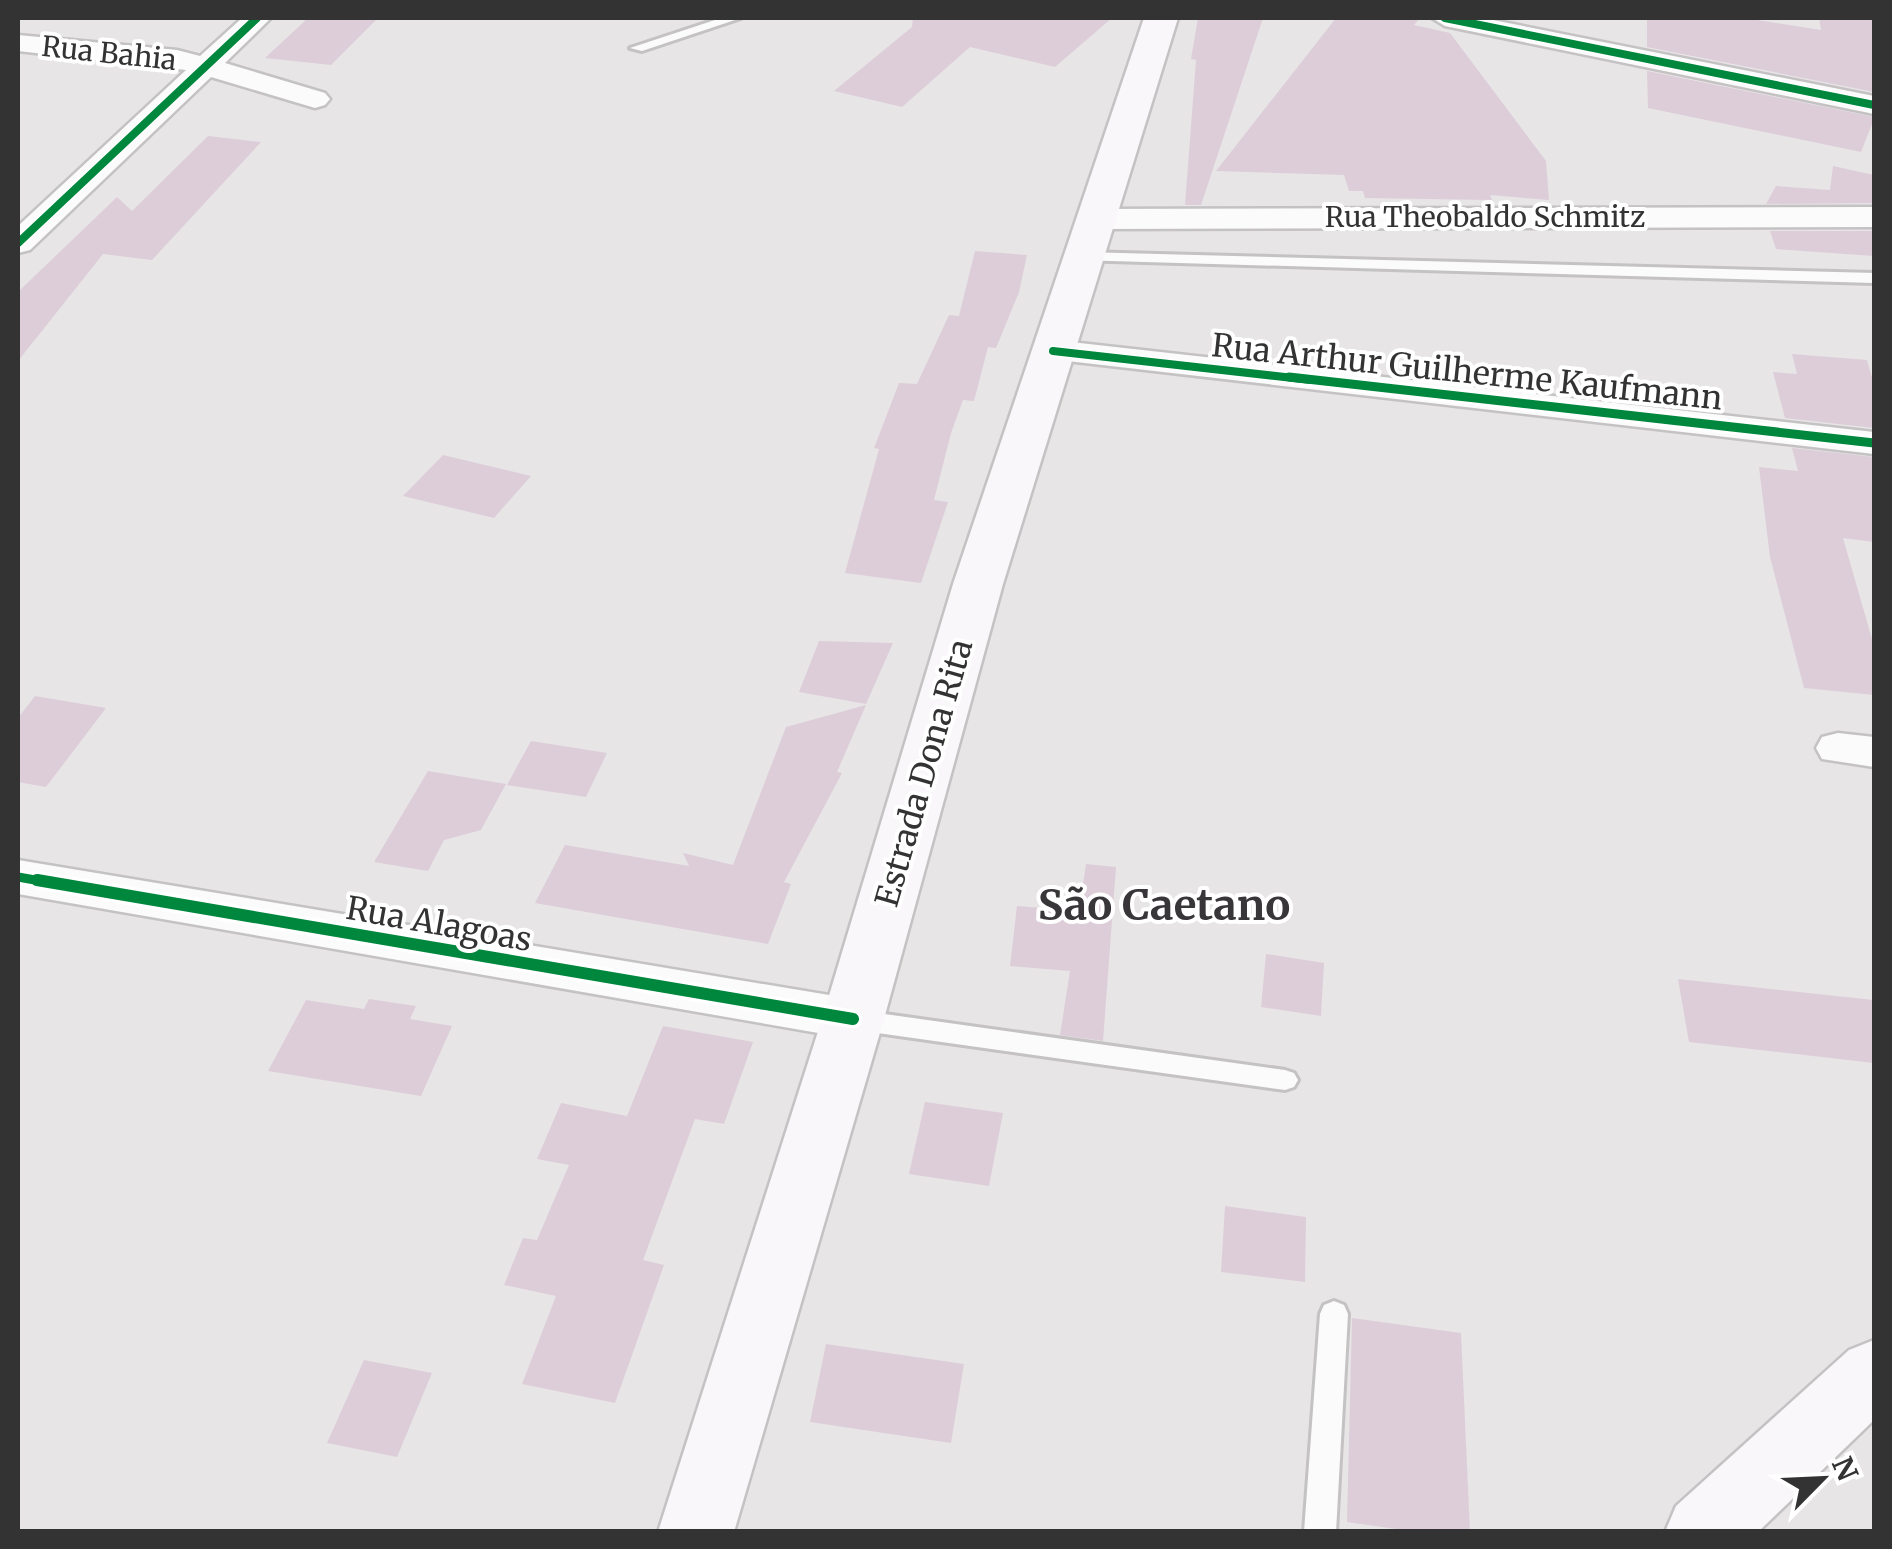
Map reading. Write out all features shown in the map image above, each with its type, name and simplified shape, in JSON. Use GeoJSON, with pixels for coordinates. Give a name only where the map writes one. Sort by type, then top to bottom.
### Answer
{"type":"FeatureCollection","features":[{"type":"Feature","properties":{"kind":"main road","name":"Estrada Dona Rita"},"geometry":{"type":"LineString","coordinates":[[696,1532],[853,1019],[978,584],[1161,18]]}},
{"type":"Feature","properties":{"kind":"main road"},"geometry":{"type":"LineString","coordinates":[[1703,1532],[1874,1373]]}},
{"type":"Feature","properties":{"kind":"street"},"geometry":{"type":"LineString","coordinates":[[18,243],[257,18]]}},
{"type":"Feature","properties":{"kind":"street"},"geometry":{"type":"LineString","coordinates":[[1445,18],[1874,105]]}},
{"type":"Feature","properties":{"kind":"street","name":"Rua Bahia"},"geometry":{"type":"LineString","coordinates":[[18,44],[177,58],[316,99]]}},
{"type":"Feature","properties":{"kind":"street","name":"Rua Theobaldo Schmitz"},"geometry":{"type":"LineString","coordinates":[[1089,238],[1874,217]]}},
{"type":"Feature","properties":{"kind":"street","name":"Rua Arthur Guilherme Kaufmann"},"geometry":{"type":"LineString","coordinates":[[1053,350],[1874,444]]}},
{"type":"Feature","properties":{"kind":"street","name":"Rua Alagoas"},"geometry":{"type":"LineString","coordinates":[[18,878],[853,1019]]}},
{"type":"Feature","properties":{"kind":"lane"},"geometry":{"type":"LineString","coordinates":[[637,48],[734,18]]}},
{"type":"Feature","properties":{"kind":"lane"},"geometry":{"type":"LineString","coordinates":[[1089,238],[1874,278]]}},
{"type":"Feature","properties":{"kind":"lane"},"geometry":{"type":"LineString","coordinates":[[853,1019],[1285,1080]]}},
{"type":"Feature","properties":{"kind":"lane"},"geometry":{"type":"LineString","coordinates":[[1320,1532],[1334,1314]]}},
{"type":"Feature","properties":{"kind":"building"},"geometry":{"type":"Polygon","coordinates":[[[308,18],[378,18],[331,65],[265,58],[308,18]]]}},
{"type":"Feature","properties":{"kind":"building"},"geometry":{"type":"Polygon","coordinates":[[[913,18],[1112,18],[1055,67],[970,47],[902,107],[834,91],[912,27],[913,18]]]}},
{"type":"Feature","properties":{"kind":"building"},"geometry":{"type":"Polygon","coordinates":[[[1198,18],[1263,18],[1201,205],[1185,205],[1196,60],[1191,59],[1198,18]]]}},
{"type":"Feature","properties":{"kind":"building"},"geometry":{"type":"Polygon","coordinates":[[[1336,18],[1420,18],[1414,25],[1450,33],[1546,161],[1549,200],[1490,195],[1492,200],[1365,198],[1363,191],[1349,191],[1344,175],[1216,171],[1336,18]]]}},
{"type":"Feature","properties":{"kind":"building"},"geometry":{"type":"Polygon","coordinates":[[[1647,18],[1744,18],[1821,30],[1819,18],[1874,18],[1874,92],[1647,47],[1647,18]]]}},
{"type":"Feature","properties":{"kind":"building"},"geometry":{"type":"Polygon","coordinates":[[[1647,71],[1874,119],[1861,152],[1648,108],[1647,71]]]}},
{"type":"Feature","properties":{"kind":"building"},"geometry":{"type":"Polygon","coordinates":[[[208,136],[261,142],[152,260],[103,254],[18,361],[18,292],[117,197],[132,211],[208,136]]]}},
{"type":"Feature","properties":{"kind":"building"},"geometry":{"type":"Polygon","coordinates":[[[1833,166],[1874,175],[1874,203],[1766,204],[1776,186],[1830,190],[1833,166]]]}},
{"type":"Feature","properties":{"kind":"building"},"geometry":{"type":"Polygon","coordinates":[[[1770,231],[1874,231],[1874,256],[1776,249],[1770,231]]]}},
{"type":"Feature","properties":{"kind":"building"},"geometry":{"type":"Polygon","coordinates":[[[975,251],[1027,255],[1019,292],[996,348],[988,347],[974,401],[963,400],[951,433],[934,500],[948,502],[921,583],[845,573],[879,449],[874,448],[899,383],[917,384],[949,315],[959,316],[975,251]]]}},
{"type":"Feature","properties":{"kind":"building"},"geometry":{"type":"Polygon","coordinates":[[[1792,354],[1867,360],[1874,385],[1874,428],[1785,418],[1773,372],[1797,374],[1792,354]]]}},
{"type":"Feature","properties":{"kind":"building"},"geometry":{"type":"Polygon","coordinates":[[[1792,448],[1874,457],[1874,542],[1843,538],[1874,646],[1874,695],[1804,688],[1770,557],[1759,467],[1798,471],[1792,448]]]}},
{"type":"Feature","properties":{"kind":"building"},"geometry":{"type":"Polygon","coordinates":[[[443,455],[531,476],[494,518],[403,496],[443,455]]]}},
{"type":"Feature","properties":{"kind":"building"},"geometry":{"type":"Polygon","coordinates":[[[819,641],[893,643],[866,704],[799,692],[819,641]]]}},
{"type":"Feature","properties":{"kind":"building"},"geometry":{"type":"Polygon","coordinates":[[[35,696],[106,708],[46,787],[18,782],[18,718],[35,696]]]}},
{"type":"Feature","properties":{"kind":"building"},"geometry":{"type":"Polygon","coordinates":[[[866,705],[837,772],[842,773],[784,882],[791,884],[768,944],[535,903],[565,845],[689,866],[683,853],[733,865],[786,727],[866,705]]]}},
{"type":"Feature","properties":{"kind":"building"},"geometry":{"type":"Polygon","coordinates":[[[531,741],[607,753],[586,797],[507,785],[531,741]]]}},
{"type":"Feature","properties":{"kind":"building"},"geometry":{"type":"Polygon","coordinates":[[[428,771],[506,784],[481,830],[444,840],[428,871],[374,862],[428,771]]]}},
{"type":"Feature","properties":{"kind":"building"},"geometry":{"type":"Polygon","coordinates":[[[1086,864],[1116,867],[1103,1041],[1060,1035],[1070,971],[1010,966],[1017,906],[1079,911],[1086,864]]]}},
{"type":"Feature","properties":{"kind":"building"},"geometry":{"type":"Polygon","coordinates":[[[1266,954],[1324,963],[1321,1016],[1261,1007],[1266,954]]]}},
{"type":"Feature","properties":{"kind":"building"},"geometry":{"type":"Polygon","coordinates":[[[1678,979],[1874,1000],[1874,1063],[1689,1042],[1678,979]]]}},
{"type":"Feature","properties":{"kind":"building"},"geometry":{"type":"Polygon","coordinates":[[[369,999],[416,1006],[410,1019],[452,1026],[421,1096],[268,1071],[306,1000],[364,1009],[369,999]]]}},
{"type":"Feature","properties":{"kind":"building"},"geometry":{"type":"Polygon","coordinates":[[[663,1026],[753,1042],[724,1124],[695,1119],[643,1260],[664,1265],[615,1403],[522,1384],[556,1296],[504,1285],[523,1238],[537,1240],[569,1165],[537,1159],[561,1103],[627,1116],[663,1026]]]}},
{"type":"Feature","properties":{"kind":"building"},"geometry":{"type":"Polygon","coordinates":[[[925,1102],[1003,1113],[989,1186],[909,1174],[925,1102]]]}},
{"type":"Feature","properties":{"kind":"building"},"geometry":{"type":"Polygon","coordinates":[[[1225,1206],[1306,1217],[1305,1282],[1221,1272],[1225,1206]]]}},
{"type":"Feature","properties":{"kind":"building"},"geometry":{"type":"Polygon","coordinates":[[[1352,1318],[1461,1333],[1470,1532],[1417,1532],[1347,1522],[1352,1318]]]}},
{"type":"Feature","properties":{"kind":"building"},"geometry":{"type":"Polygon","coordinates":[[[826,1344],[964,1364],[951,1443],[810,1422],[826,1344]]]}},
{"type":"Feature","properties":{"kind":"building"},"geometry":{"type":"Polygon","coordinates":[[[364,1360],[432,1373],[397,1457],[327,1443],[364,1360]]]}},
{"type":"Feature","properties":{"kind":"cycle path"},"geometry":{"type":"LineString","coordinates":[[18,243],[257,18]]}},
{"type":"Feature","properties":{"kind":"cycle path"},"geometry":{"type":"LineString","coordinates":[[1445,18],[1874,105]]}},
{"type":"Feature","properties":{"kind":"cycle path"},"geometry":{"type":"LineString","coordinates":[[1053,351],[1874,443]]}},
{"type":"Feature","properties":{"kind":"cycle path"},"geometry":{"type":"LineString","coordinates":[[18,877],[853,1019]]}},
{"type":"Feature","properties":{"kind":"district","name":"São Caetano"},"geometry":{"type":"Point","coordinates":[1164,905]}}]}
